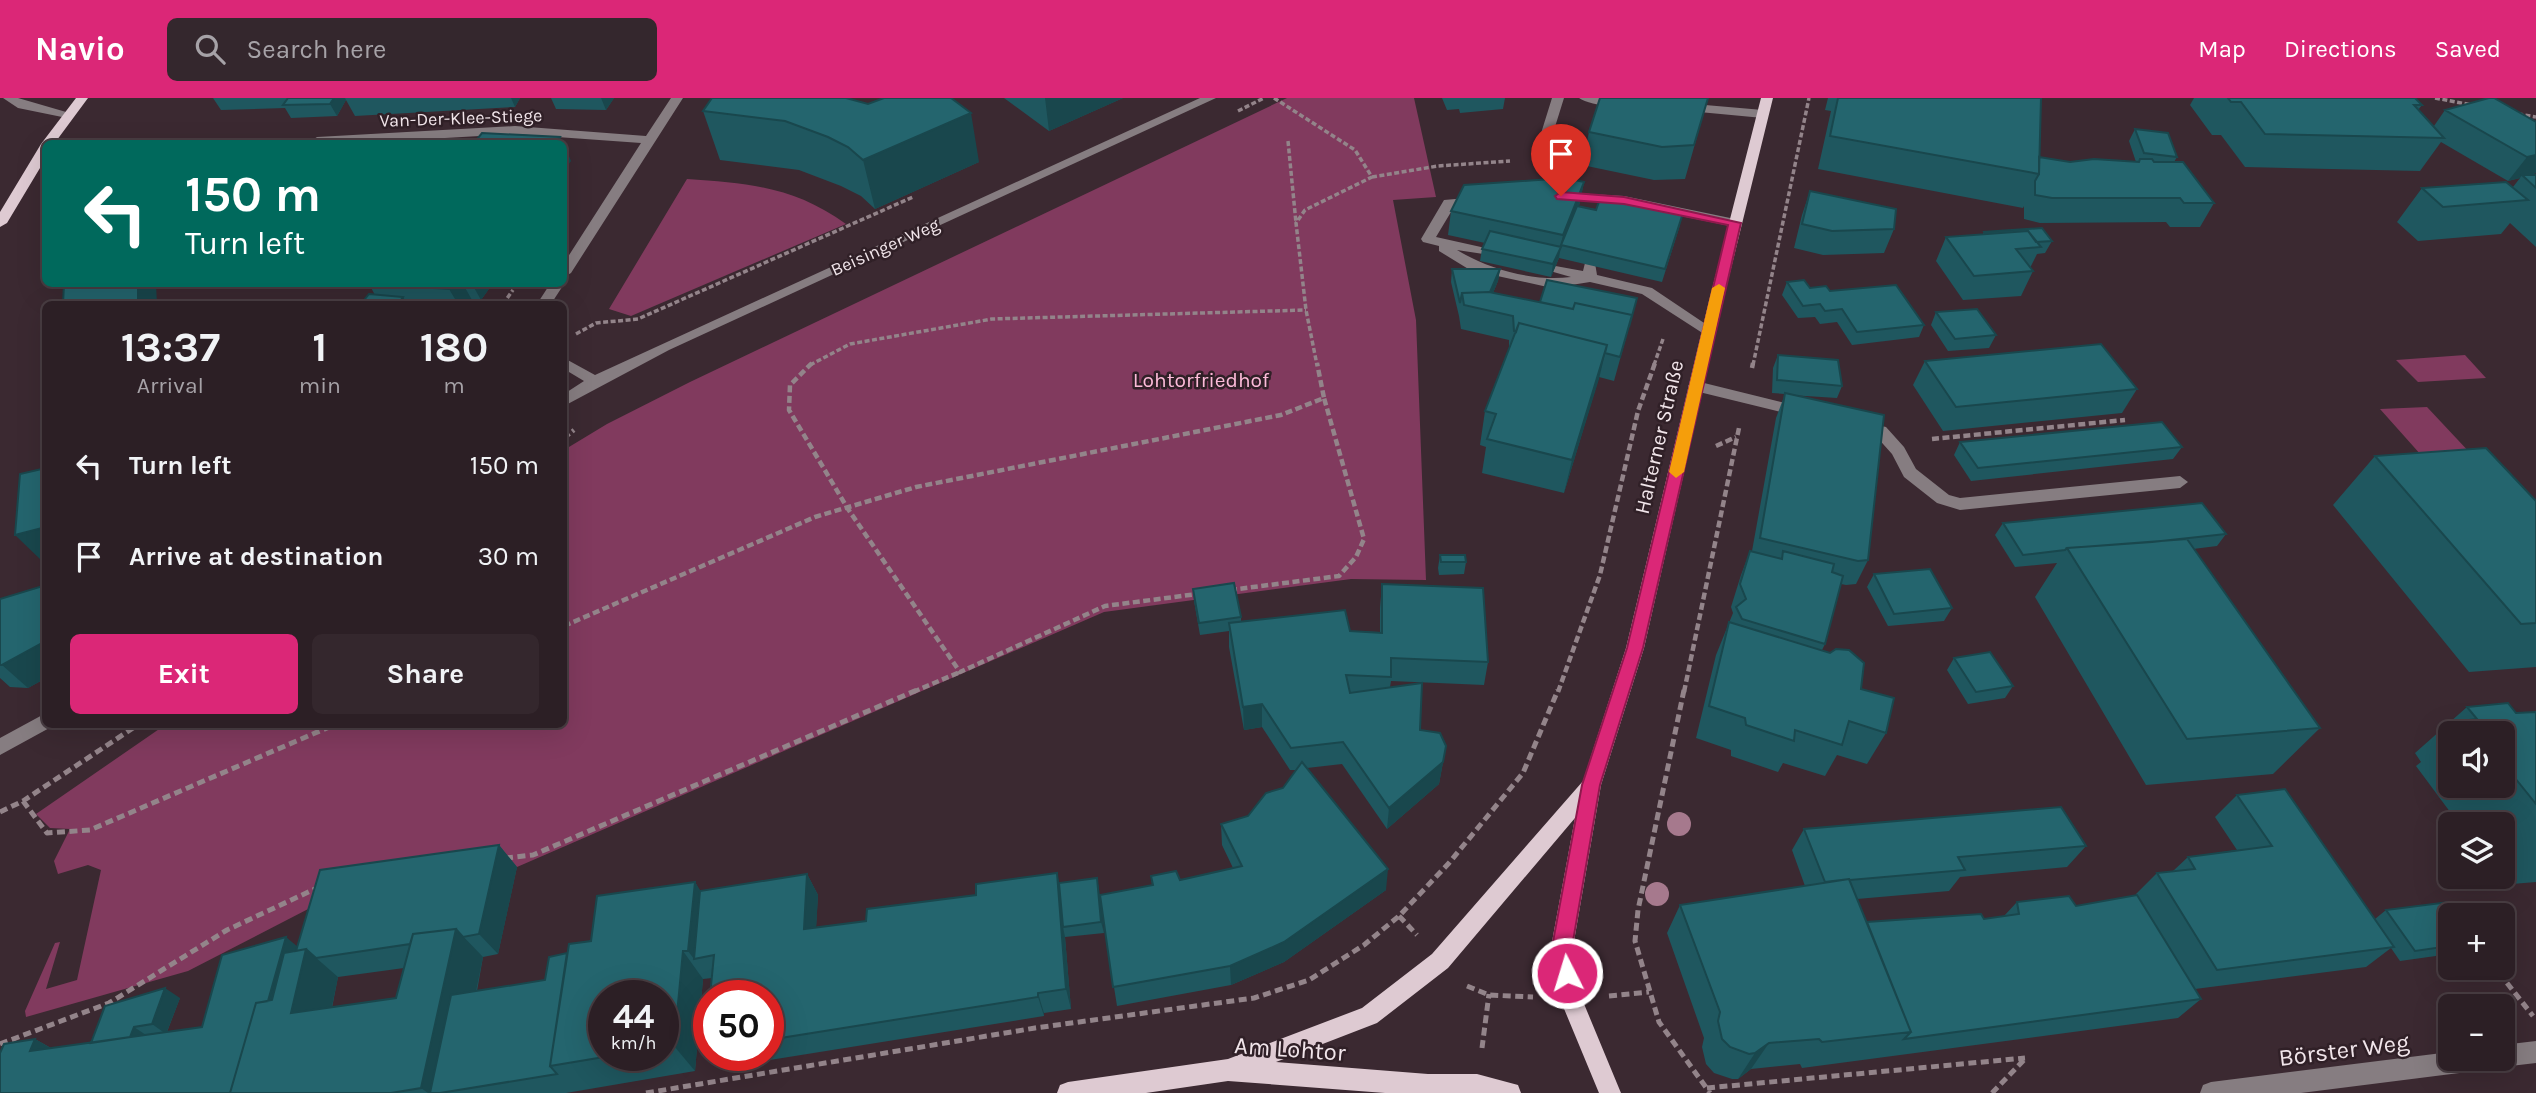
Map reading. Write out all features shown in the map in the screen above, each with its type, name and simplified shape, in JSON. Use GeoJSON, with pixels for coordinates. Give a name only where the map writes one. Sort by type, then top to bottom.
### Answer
{"type":"FeatureCollection","features":[{"type":"Feature","properties":{"kind":"main road"},"geometry":{"type":"LineString","coordinates":[[49,140],[82,98]]}},
{"type":"Feature","properties":{"kind":"main road","name":"Halterner Straße"},"geometry":{"type":"LineString","coordinates":[[1610,1093],[1571,999],[1562,947],[1591,785],[1635,648],[1767,98]]}},
{"type":"Feature","properties":{"kind":"main road"},"geometry":{"type":"LineString","coordinates":[[0,223],[42,152]]}},
{"type":"Feature","properties":{"kind":"main road","name":"Halterner Straße"},"geometry":{"type":"LineString","coordinates":[[1228,1070],[1369,1016],[1440,961],[1591,785]]}},
{"type":"Feature","properties":{"kind":"main road","name":"Am Lohtor"},"geometry":{"type":"LineString","coordinates":[[1068,1093],[1228,1070],[1428,1085],[1477,1085],[1510,1093]]}},
{"type":"Feature","properties":{"kind":"street"},"geometry":{"type":"LineString","coordinates":[[9,98],[22,105],[67,114]]}},
{"type":"Feature","properties":{"kind":"street"},"geometry":{"type":"LineString","coordinates":[[567,269],[677,98]]}},
{"type":"Feature","properties":{"kind":"street","name":"Beisinger Weg"},"geometry":{"type":"LineString","coordinates":[[567,399],[594,381],[1210,98]]}},
{"type":"Feature","properties":{"kind":"street"},"geometry":{"type":"LineString","coordinates":[[1539,159],[1558,98]]}},
{"type":"Feature","properties":{"kind":"street"},"geometry":{"type":"LineString","coordinates":[[1585,98],[1639,103]]}},
{"type":"Feature","properties":{"kind":"street"},"geometry":{"type":"LineString","coordinates":[[1665,106],[1763,114]]}},
{"type":"Feature","properties":{"kind":"street","name":"Van-Der-Klee-Stiege"},"geometry":{"type":"LineString","coordinates":[[335,140],[515,130],[649,140]]}},
{"type":"Feature","properties":{"kind":"street"},"geometry":{"type":"LineString","coordinates":[[1549,197],[1624,200],[1735,223]]}},
{"type":"Feature","properties":{"kind":"street"},"geometry":{"type":"LineString","coordinates":[[1611,211],[1624,200]]}},
{"type":"Feature","properties":{"kind":"street"},"geometry":{"type":"LineString","coordinates":[[1428,239],[1450,203],[1487,201]]}},
{"type":"Feature","properties":{"kind":"street"},"geometry":{"type":"LineString","coordinates":[[1640,217],[1654,206]]}},
{"type":"Feature","properties":{"kind":"street"},"geometry":{"type":"LineString","coordinates":[[1667,223],[1681,211]]}},
{"type":"Feature","properties":{"kind":"street"},"geometry":{"type":"LineString","coordinates":[[1428,239],[1485,253]]}},
{"type":"Feature","properties":{"kind":"street"},"geometry":{"type":"LineString","coordinates":[[1428,239],[1475,267],[1552,284],[1590,272]]}},
{"type":"Feature","properties":{"kind":"street"},"geometry":{"type":"LineString","coordinates":[[1555,268],[1590,272],[1648,285],[1673,308],[1709,331]]}},
{"type":"Feature","properties":{"kind":"street"},"geometry":{"type":"LineString","coordinates":[[567,365],[594,381]]}},
{"type":"Feature","properties":{"kind":"street"},"geometry":{"type":"LineString","coordinates":[[1696,386],[1813,415]]}},
{"type":"Feature","properties":{"kind":"street"},"geometry":{"type":"LineString","coordinates":[[1840,421],[1880,431],[1898,451],[1910,473],[1942,499],[1960,504],[2180,482]]}},
{"type":"Feature","properties":{"kind":"street"},"geometry":{"type":"LineString","coordinates":[[0,747],[42,723]]}},
{"type":"Feature","properties":{"kind":"street"},"geometry":{"type":"LineString","coordinates":[[2515,1054],[2536,1052]]}},
{"type":"Feature","properties":{"kind":"street","name":"Börster Weg"},"geometry":{"type":"LineString","coordinates":[[2211,1093],[2438,1065]]}},
{"type":"Feature","properties":{"kind":"path"},"geometry":{"type":"LineString","coordinates":[[1274,98],[1355,150],[1372,177]]}},
{"type":"Feature","properties":{"kind":"path"},"geometry":{"type":"LineString","coordinates":[[1809,98],[1638,910],[1635,941],[1659,1022],[1708,1090],[2025,1058],[1992,1093]]}},
{"type":"Feature","properties":{"kind":"path"},"geometry":{"type":"LineString","coordinates":[[2435,98],[2473,105]]}},
{"type":"Feature","properties":{"kind":"path"},"geometry":{"type":"LineString","coordinates":[[2511,113],[2536,117]]}},
{"type":"Feature","properties":{"kind":"path"},"geometry":{"type":"LineString","coordinates":[[1229,590],[1339,576],[1356,557],[1364,539],[1324,398],[1306,310],[1288,141]]}},
{"type":"Feature","properties":{"kind":"path"},"geometry":{"type":"LineString","coordinates":[[1296,223],[1304,210],[1372,177],[1438,166],[1539,159]]}},
{"type":"Feature","properties":{"kind":"path"},"geometry":{"type":"LineString","coordinates":[[575,335],[596,323],[638,319],[916,196]]}},
{"type":"Feature","properties":{"kind":"path"},"geometry":{"type":"LineString","coordinates":[[646,1093],[1035,1028],[1254,998],[1310,980],[1364,945],[1399,916],[1450,863],[1523,773],[1552,708],[1600,575],[1638,411],[1673,308]]}},
{"type":"Feature","properties":{"kind":"path"},"geometry":{"type":"LineString","coordinates":[[960,672],[848,509],[789,410],[790,385],[814,361],[850,344],[992,319],[1306,310]]}},
{"type":"Feature","properties":{"kind":"path"},"geometry":{"type":"LineString","coordinates":[[567,625],[815,516],[848,509],[916,487],[1281,415],[1324,398]]}},
{"type":"Feature","properties":{"kind":"path"},"geometry":{"type":"LineString","coordinates":[[1932,439],[2124,420]]}},
{"type":"Feature","properties":{"kind":"path"},"geometry":{"type":"LineString","coordinates":[[492,860],[533,855],[960,672],[1105,606],[1201,594]]}},
{"type":"Feature","properties":{"kind":"path"},"geometry":{"type":"LineString","coordinates":[[0,812],[23,801],[133,728]]}},
{"type":"Feature","properties":{"kind":"path"},"geometry":{"type":"LineString","coordinates":[[23,801],[47,833],[90,830],[327,728]]}},
{"type":"Feature","properties":{"kind":"path"},"geometry":{"type":"LineString","coordinates":[[0,1044],[109,1003],[227,930],[320,887]]}},
{"type":"Feature","properties":{"kind":"path"},"geometry":{"type":"LineString","coordinates":[[1399,916],[1440,961],[1472,990],[1571,999],[1650,992]]}},
{"type":"Feature","properties":{"kind":"path"},"geometry":{"type":"LineString","coordinates":[[2507,983],[2536,1020]]}},
{"type":"Feature","properties":{"kind":"path"},"geometry":{"type":"LineString","coordinates":[[1477,1085],[1489,993]]}},
{"type":"Feature","properties":{"kind":"green space","name":"Lohtorfriedhof"},"geometry":{"type":"Polygon","coordinates":[[[1287,98],[1414,98],[1436,197],[1393,200],[1416,320],[1426,580],[1351,579],[1104,612],[517,867],[343,891],[188,971],[26,1017],[25,1011],[55,943],[60,942],[46,989],[77,980],[101,870],[88,865],[58,874],[54,861],[70,829],[50,828],[36,814],[161,728],[567,728],[567,448],[607,424],[1287,98]]]}},
{"type":"Feature","properties":{"kind":"green space"},"geometry":{"type":"Polygon","coordinates":[[[687,179],[771,189],[808,202],[846,224],[631,316],[609,309],[687,179]]]}},
{"type":"Feature","properties":{"kind":"green space"},"geometry":{"type":"Polygon","coordinates":[[[2465,355],[2486,378],[2418,382],[2396,360],[2465,355]]]}},
{"type":"Feature","properties":{"kind":"green space"},"geometry":{"type":"Polygon","coordinates":[[[2427,407],[2487,471],[2438,474],[2380,409],[2427,407]]]}},
{"type":"Feature","properties":{"kind":"building"},"geometry":{"type":"Polygon","coordinates":[[[288,98],[334,98],[330,104],[283,105],[288,98]]]}},
{"type":"Feature","properties":{"kind":"building"},"geometry":{"type":"Polygon","coordinates":[[[712,98],[846,98],[868,104],[884,98],[951,98],[971,113],[863,160],[848,147],[828,137],[785,121],[703,111],[712,98]]]}},
{"type":"Feature","properties":{"kind":"building"},"geometry":{"type":"Polygon","coordinates":[[[1600,98],[1708,98],[1694,145],[1662,147],[1589,132],[1600,98]]]}},
{"type":"Feature","properties":{"kind":"building"},"geometry":{"type":"Polygon","coordinates":[[[1838,98],[2041,98],[2039,174],[1830,136],[1838,98]]]}},
{"type":"Feature","properties":{"kind":"building"},"geometry":{"type":"Polygon","coordinates":[[[2228,98],[2415,98],[2422,105],[2414,105],[2444,138],[2265,134],[2241,102],[2231,102],[2228,98]]]}},
{"type":"Feature","properties":{"kind":"building"},"geometry":{"type":"Polygon","coordinates":[[[2494,98],[2536,122],[2536,155],[2527,157],[2445,110],[2494,98]]]}},
{"type":"Feature","properties":{"kind":"building"},"geometry":{"type":"Polygon","coordinates":[[[2135,129],[2168,133],[2177,157],[2144,153],[2135,129]]]}},
{"type":"Feature","properties":{"kind":"building"},"geometry":{"type":"Polygon","coordinates":[[[482,133],[560,137],[558,140],[476,140],[482,133]]]}},
{"type":"Feature","properties":{"kind":"building"},"geometry":{"type":"Polygon","coordinates":[[[2039,157],[2070,162],[2094,159],[2139,162],[2140,159],[2152,159],[2154,162],[2183,162],[2214,203],[2184,203],[2180,198],[2052,198],[2035,195],[2039,157]]]}},
{"type":"Feature","properties":{"kind":"building"},"geometry":{"type":"Polygon","coordinates":[[[2522,175],[2536,175],[2536,188],[2522,175]]]}},
{"type":"Feature","properties":{"kind":"building"},"geometry":{"type":"Polygon","coordinates":[[[1566,178],[1584,182],[1563,235],[1451,211],[1464,185],[1566,178]]]}},
{"type":"Feature","properties":{"kind":"building"},"geometry":{"type":"Polygon","coordinates":[[[2506,182],[2528,200],[2443,207],[2422,188],[2506,182]]]}},
{"type":"Feature","properties":{"kind":"building"},"geometry":{"type":"Polygon","coordinates":[[[1810,191],[1896,209],[1894,229],[1832,231],[1802,224],[1810,191]]]}},
{"type":"Feature","properties":{"kind":"building"},"geometry":{"type":"Polygon","coordinates":[[[1601,196],[1683,213],[1665,269],[1561,245],[1577,206],[1596,210],[1601,196]]]}},
{"type":"Feature","properties":{"kind":"building"},"geometry":{"type":"Polygon","coordinates":[[[2042,228],[2052,241],[2036,242],[2028,231],[1984,232],[2042,228]]]}},
{"type":"Feature","properties":{"kind":"building"},"geometry":{"type":"Polygon","coordinates":[[[1490,231],[1561,247],[1553,264],[1482,249],[1490,231]]]}},
{"type":"Feature","properties":{"kind":"building"},"geometry":{"type":"Polygon","coordinates":[[[2028,231],[2041,247],[2016,249],[2033,271],[1974,276],[1946,237],[2028,231]]]}},
{"type":"Feature","properties":{"kind":"building"},"geometry":{"type":"Polygon","coordinates":[[[1452,269],[1500,269],[1490,292],[1462,293],[1460,303],[1452,269]]]}},
{"type":"Feature","properties":{"kind":"building"},"geometry":{"type":"Polygon","coordinates":[[[1547,280],[1637,298],[1629,327],[1632,315],[1575,303],[1573,309],[1540,302],[1547,280]]]}},
{"type":"Feature","properties":{"kind":"building"},"geometry":{"type":"Polygon","coordinates":[[[1804,280],[1810,288],[1826,286],[1830,291],[1896,285],[1924,325],[1857,332],[1842,309],[1825,311],[1820,304],[1803,306],[1787,282],[1804,280]]]}},
{"type":"Feature","properties":{"kind":"building"},"geometry":{"type":"Polygon","coordinates":[[[64,287],[138,287],[138,301],[63,301],[64,287]]]}},
{"type":"Feature","properties":{"kind":"building"},"geometry":{"type":"Polygon","coordinates":[[[417,287],[451,287],[449,289],[417,287]]]}},
{"type":"Feature","properties":{"kind":"building"},"geometry":{"type":"Polygon","coordinates":[[[1489,292],[1573,309],[1575,303],[1632,315],[1620,357],[1605,353],[1607,345],[1519,323],[1516,332],[1513,316],[1464,305],[1462,293],[1489,292]]]}},
{"type":"Feature","properties":{"kind":"building"},"geometry":{"type":"Polygon","coordinates":[[[369,294],[403,297],[400,301],[363,301],[369,294]]]}},
{"type":"Feature","properties":{"kind":"building"},"geometry":{"type":"Polygon","coordinates":[[[1977,309],[1996,335],[1955,339],[1936,312],[1977,309]]]}},
{"type":"Feature","properties":{"kind":"building"},"geometry":{"type":"Polygon","coordinates":[[[1519,323],[1607,345],[1572,460],[1487,439],[1496,414],[1485,411],[1519,323]]]}},
{"type":"Feature","properties":{"kind":"building"},"geometry":{"type":"Polygon","coordinates":[[[2101,344],[2137,389],[1956,407],[1925,361],[2101,344]]]}},
{"type":"Feature","properties":{"kind":"building"},"geometry":{"type":"Polygon","coordinates":[[[1778,355],[1838,360],[1842,386],[1777,380],[1778,355]]]}},
{"type":"Feature","properties":{"kind":"building"},"geometry":{"type":"Polygon","coordinates":[[[1785,393],[1884,415],[1868,560],[1858,561],[1760,538],[1785,393]]]}},
{"type":"Feature","properties":{"kind":"building"},"geometry":{"type":"Polygon","coordinates":[[[2162,422],[2182,447],[1978,468],[1960,442],[2162,422]]]}},
{"type":"Feature","properties":{"kind":"building"},"geometry":{"type":"Polygon","coordinates":[[[2486,448],[2536,501],[2536,623],[2521,624],[2375,456],[2486,448]]]}},
{"type":"Feature","properties":{"kind":"building"},"geometry":{"type":"Polygon","coordinates":[[[42,469],[42,528],[15,535],[20,474],[42,469]]]}},
{"type":"Feature","properties":{"kind":"building"},"geometry":{"type":"Polygon","coordinates":[[[2202,503],[2226,534],[2067,548],[2023,555],[2003,523],[2202,503]]]}},
{"type":"Feature","properties":{"kind":"building"},"geometry":{"type":"Polygon","coordinates":[[[2187,539],[2320,728],[2187,739],[2067,548],[2187,539]]]}},
{"type":"Feature","properties":{"kind":"building"},"geometry":{"type":"Polygon","coordinates":[[[1750,551],[1782,559],[1783,551],[1834,564],[1832,572],[1843,576],[1825,644],[1742,619],[1736,607],[1746,599],[1740,584],[1750,551]]]}},
{"type":"Feature","properties":{"kind":"building"},"geometry":{"type":"Polygon","coordinates":[[[1440,555],[1465,555],[1466,562],[1441,562],[1440,555]]]}},
{"type":"Feature","properties":{"kind":"building"},"geometry":{"type":"Polygon","coordinates":[[[1930,569],[1952,608],[1894,614],[1874,574],[1930,569]]]}},
{"type":"Feature","properties":{"kind":"building"},"geometry":{"type":"Polygon","coordinates":[[[1234,583],[1241,617],[1199,623],[1193,589],[1234,583]]]}},
{"type":"Feature","properties":{"kind":"building"},"geometry":{"type":"Polygon","coordinates":[[[1382,584],[1483,588],[1488,662],[1391,658],[1391,677],[1346,675],[1350,693],[1422,683],[1420,730],[1440,733],[1446,746],[1443,762],[1389,808],[1343,742],[1291,748],[1262,704],[1243,707],[1229,623],[1345,610],[1350,631],[1382,633],[1382,584]]]}},
{"type":"Feature","properties":{"kind":"building"},"geometry":{"type":"Polygon","coordinates":[[[42,586],[42,643],[2,665],[0,665],[0,599],[42,586]]]}},
{"type":"Feature","properties":{"kind":"building"},"geometry":{"type":"Polygon","coordinates":[[[1729,622],[1830,653],[1836,649],[1849,650],[1864,663],[1861,689],[1894,698],[1886,733],[1849,721],[1842,745],[1795,730],[1794,741],[1746,725],[1745,718],[1709,706],[1729,622]]]}},
{"type":"Feature","properties":{"kind":"building"},"geometry":{"type":"Polygon","coordinates":[[[1990,652],[2013,686],[1976,692],[1954,658],[1990,652]]]}},
{"type":"Feature","properties":{"kind":"building"},"geometry":{"type":"Polygon","coordinates":[[[2508,703],[2516,713],[2536,712],[2536,804],[2515,778],[2515,721],[2470,721],[2477,719],[2467,707],[2508,703]]]}},
{"type":"Feature","properties":{"kind":"building"},"geometry":{"type":"Polygon","coordinates":[[[1302,762],[1388,869],[1284,942],[1230,966],[1113,987],[1100,895],[1153,885],[1151,876],[1176,871],[1180,880],[1242,866],[1221,824],[1248,816],[1266,793],[1283,788],[1302,762]]]}},
{"type":"Feature","properties":{"kind":"building"},"geometry":{"type":"Polygon","coordinates":[[[2285,789],[2394,947],[2217,970],[2157,873],[2195,869],[2188,857],[2272,846],[2237,795],[2285,789]]]}},
{"type":"Feature","properties":{"kind":"building"},"geometry":{"type":"Polygon","coordinates":[[[2061,807],[2086,846],[1958,857],[1965,870],[1850,880],[1825,882],[1804,829],[2061,807]]]}},
{"type":"Feature","properties":{"kind":"building"},"geometry":{"type":"Polygon","coordinates":[[[499,845],[479,934],[463,937],[456,929],[413,934],[410,944],[316,958],[306,949],[296,951],[320,870],[499,845]]]}},
{"type":"Feature","properties":{"kind":"building"},"geometry":{"type":"Polygon","coordinates":[[[1057,873],[1066,989],[1038,993],[1038,997],[784,1037],[784,980],[712,980],[714,955],[694,959],[700,891],[807,874],[804,929],[866,921],[867,909],[976,895],[976,884],[1057,873]]]}},
{"type":"Feature","properties":{"kind":"building"},"geometry":{"type":"Polygon","coordinates":[[[1097,878],[1101,922],[1063,927],[1059,883],[1097,878]]]}},
{"type":"Feature","properties":{"kind":"building"},"geometry":{"type":"Polygon","coordinates":[[[1849,879],[1911,1032],[1822,1042],[1819,1039],[1769,1043],[1749,1054],[1730,1047],[1722,1039],[1718,1021],[1720,1012],[1680,905],[1849,879]]]}},
{"type":"Feature","properties":{"kind":"building"},"geometry":{"type":"Polygon","coordinates":[[[695,882],[688,951],[683,951],[679,993],[679,980],[588,980],[588,1060],[550,1066],[569,944],[591,941],[597,896],[695,882]]]}},
{"type":"Feature","properties":{"kind":"building"},"geometry":{"type":"Polygon","coordinates":[[[2137,895],[2201,999],[1904,1039],[1911,1032],[1867,922],[1981,914],[1984,919],[2019,914],[2017,902],[2069,896],[2076,906],[2137,895]]]}},
{"type":"Feature","properties":{"kind":"building"},"geometry":{"type":"Polygon","coordinates":[[[2438,903],[2438,948],[2415,951],[2386,910],[2438,903]]]}},
{"type":"Feature","properties":{"kind":"building"},"geometry":{"type":"Polygon","coordinates":[[[456,929],[421,1088],[391,1093],[230,1093],[256,1003],[272,1000],[284,953],[306,949],[291,1013],[396,998],[413,934],[456,929]]]}},
{"type":"Feature","properties":{"kind":"building"},"geometry":{"type":"Polygon","coordinates":[[[286,937],[268,1001],[256,1003],[230,1093],[0,1093],[0,1053],[4,1044],[35,1039],[30,1051],[202,1027],[222,955],[286,937]]]}},
{"type":"Feature","properties":{"kind":"building"},"geometry":{"type":"Polygon","coordinates":[[[567,953],[550,1066],[557,1074],[430,1093],[451,995],[545,980],[549,957],[567,953]]]}},
{"type":"Feature","properties":{"kind":"building"},"geometry":{"type":"Polygon","coordinates":[[[165,988],[152,1024],[134,1027],[130,1037],[91,1043],[105,1006],[165,988]]]}},
{"type":"Feature","properties":{"kind":"slow traffic"},"geometry":{"type":"LineString","coordinates":[[1676,472],[1719,288]]}},
{"type":"Feature","properties":{"kind":"route"},"geometry":{"type":"LineString","coordinates":[[1561,196],[1624,200],[1735,223],[1635,648],[1591,785],[1562,947],[1567,973]]}}]}
